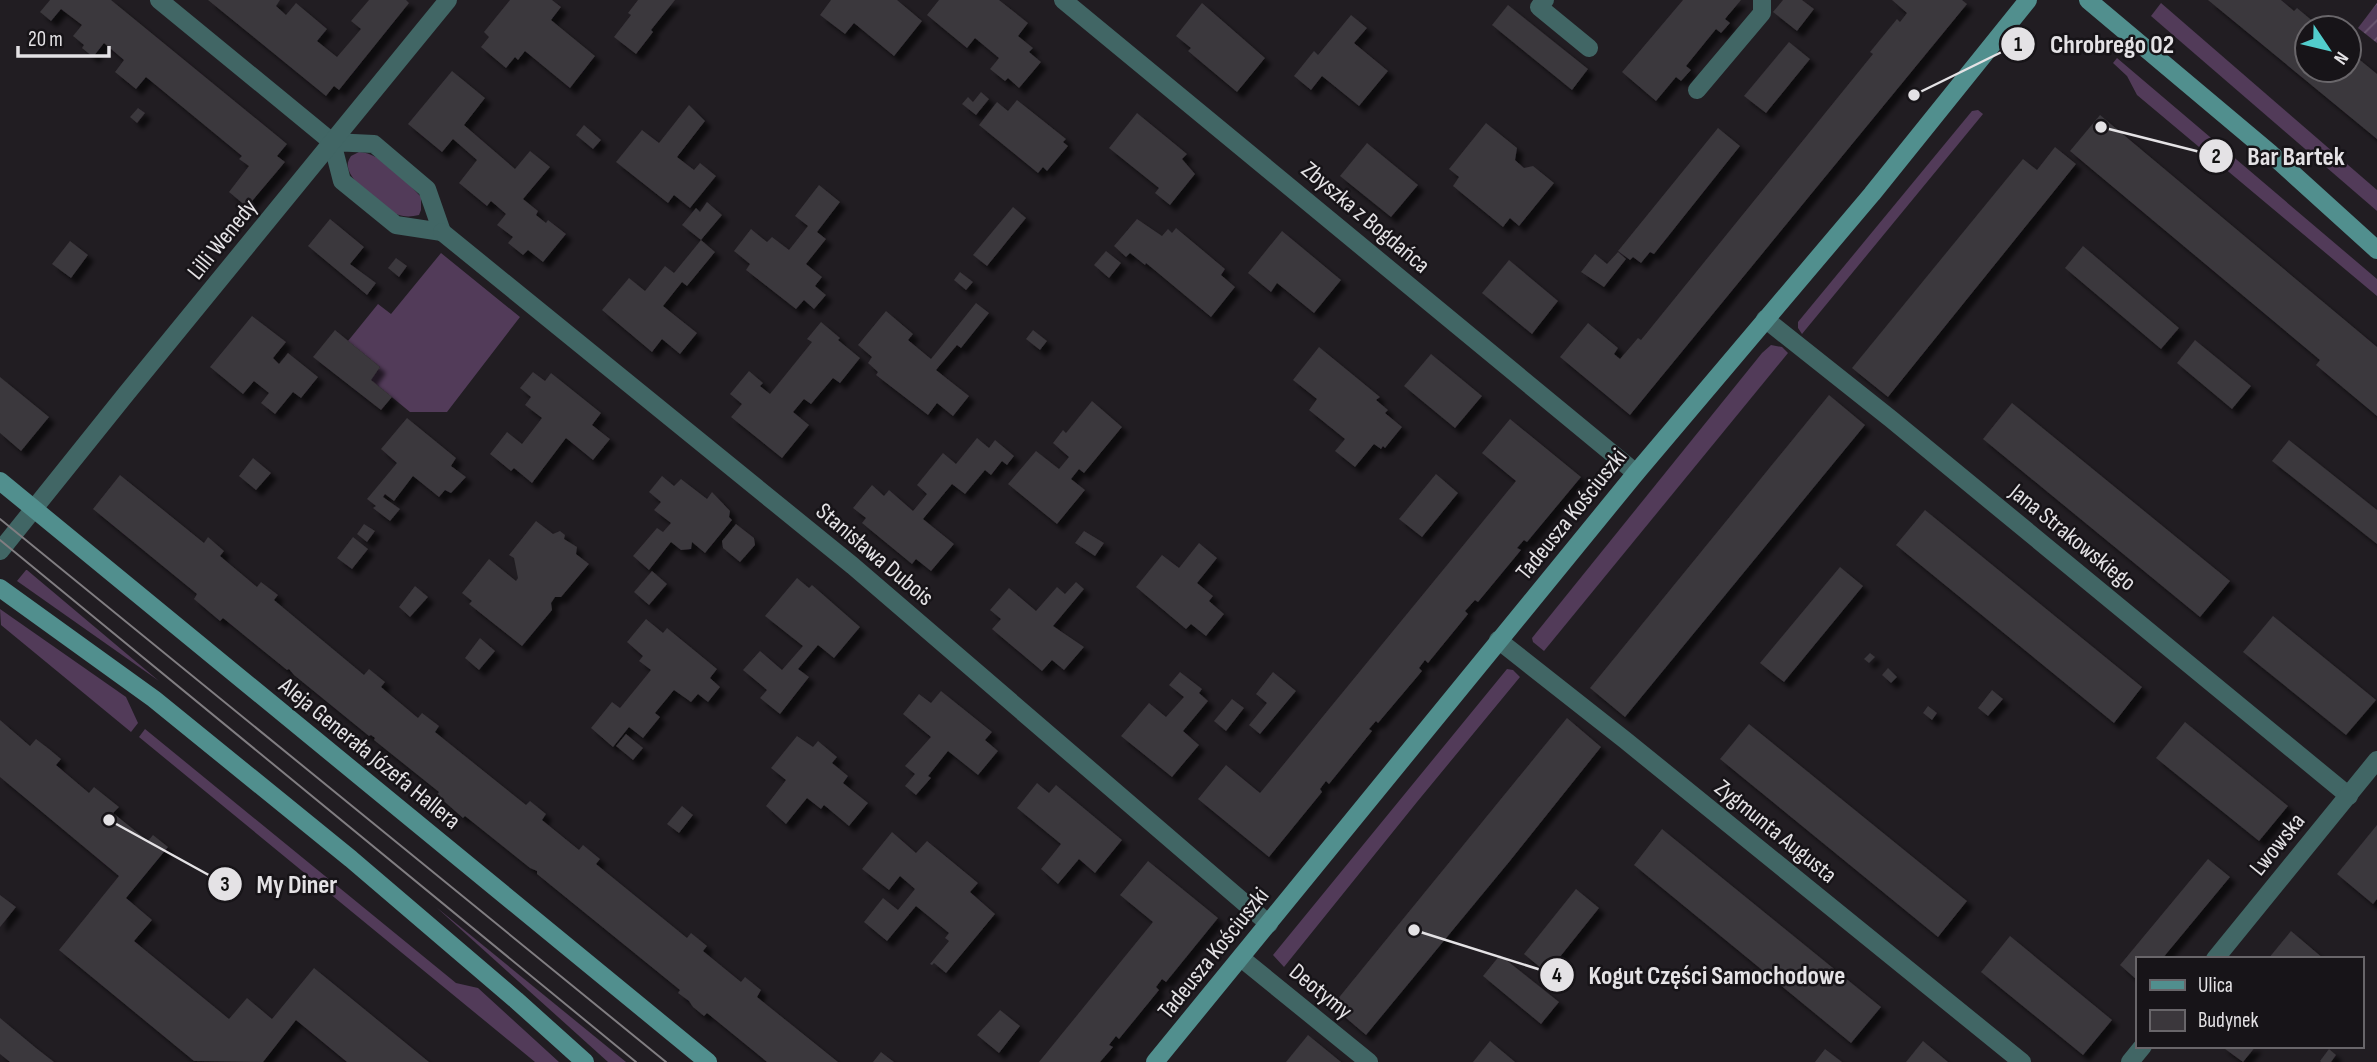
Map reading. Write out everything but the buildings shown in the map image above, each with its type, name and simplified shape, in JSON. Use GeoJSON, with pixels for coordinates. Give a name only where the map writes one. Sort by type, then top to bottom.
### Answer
{"type":"FeatureCollection","features":[{"type":"Feature","properties":{"kind":"street"},"geometry":{"type":"LineString","coordinates":[[159,0],[332,142],[342,181],[396,225],[442,232],[427,189],[374,144],[332,142]]}},
{"type":"Feature","properties":{"kind":"street","name":"Lilli Wenedy"},"geometry":{"type":"LineString","coordinates":[[0,551],[448,0]]}},
{"type":"Feature","properties":{"kind":"street","name":"Zbyszka z Bogdańca"},"geometry":{"type":"LineString","coordinates":[[1063,0],[1636,473]]}},
{"type":"Feature","properties":{"kind":"street"},"geometry":{"type":"LineString","coordinates":[[1545,0],[1539,7],[1589,48]]}},
{"type":"Feature","properties":{"kind":"street"},"geometry":{"type":"LineString","coordinates":[[1697,90],[1762,13],[1762,0]]}},
{"type":"Feature","properties":{"kind":"street","name":"Tadeusza Kościuszki"},"geometry":{"type":"LineString","coordinates":[[1155,1062],[1498,640],[1765,318],[1872,194],[2028,0]]}},
{"type":"Feature","properties":{"kind":"street"},"geometry":{"type":"LineString","coordinates":[[2088,0],[2270,153],[2377,250]]}},
{"type":"Feature","properties":{"kind":"street","name":"Stanisława Dubois"},"geometry":{"type":"LineString","coordinates":[[442,232],[853,566],[1269,924]]}},
{"type":"Feature","properties":{"kind":"street","name":"Jana Strakowskiego"},"geometry":{"type":"LineString","coordinates":[[1765,318],[2348,796]]}},
{"type":"Feature","properties":{"kind":"street","name":"Aleja Generała Józefa Hallera"},"geometry":{"type":"LineString","coordinates":[[0,481],[708,1062]]}},
{"type":"Feature","properties":{"kind":"street"},"geometry":{"type":"LineString","coordinates":[[0,588],[154,699],[361,867],[585,1062]]}},
{"type":"Feature","properties":{"kind":"street","name":"Zygmunta Augusta"},"geometry":{"type":"LineString","coordinates":[[1498,640],[2022,1062]]}},
{"type":"Feature","properties":{"kind":"street","name":"Lwowska"},"geometry":{"type":"LineString","coordinates":[[2217,957],[2377,760]]}},
{"type":"Feature","properties":{"kind":"street","name":"Deotymy"},"geometry":{"type":"LineString","coordinates":[[1241,958],[1369,1062]]}},
{"type":"Feature","properties":{"kind":"street"},"geometry":{"type":"LineString","coordinates":[[2130,1062],[2141,1048]]}},
{"type":"Feature","properties":{"kind":"shaded area"},"geometry":{"type":"Polygon","coordinates":[[[2161,3],[2377,190],[2377,211],[2151,16],[2161,3]]]}},
{"type":"Feature","properties":{"kind":"shaded area"},"geometry":{"type":"Polygon","coordinates":[[[2377,3],[2377,43],[2363,32],[2363,21],[2377,3]]]}},
{"type":"Feature","properties":{"kind":"shaded area"},"geometry":{"type":"Polygon","coordinates":[[[2117,58],[2377,279],[2377,296],[2137,95],[2127,76],[2113,63],[2117,58]]]}},
{"type":"Feature","properties":{"kind":"shaded area"},"geometry":{"type":"Polygon","coordinates":[[[1978,110],[1983,114],[1802,334],[1798,322],[1972,111],[1978,110]]]}},
{"type":"Feature","properties":{"kind":"shaded area"},"geometry":{"type":"Polygon","coordinates":[[[359,152],[385,162],[408,183],[421,197],[419,215],[396,214],[375,201],[360,187],[348,166],[351,156],[359,152]]]}},
{"type":"Feature","properties":{"kind":"shaded area"},"geometry":{"type":"Polygon","coordinates":[[[441,253],[520,317],[447,412],[410,412],[371,380],[380,367],[348,341],[378,304],[391,314],[441,253]]]}},
{"type":"Feature","properties":{"kind":"shaded area"},"geometry":{"type":"Polygon","coordinates":[[[1771,345],[1782,347],[1788,353],[1544,651],[1532,638],[1771,345]]]}},
{"type":"Feature","properties":{"kind":"shaded area"},"geometry":{"type":"Polygon","coordinates":[[[27,570],[159,681],[17,581],[27,570]]]}},
{"type":"Feature","properties":{"kind":"shaded area"},"geometry":{"type":"Polygon","coordinates":[[[0,609],[126,697],[138,723],[131,732],[1,625],[0,609]]]}},
{"type":"Feature","properties":{"kind":"shaded area"},"geometry":{"type":"Polygon","coordinates":[[[1507,669],[1513,670],[1520,677],[1284,967],[1273,955],[1507,669]]]}},
{"type":"Feature","properties":{"kind":"shaded area"},"geometry":{"type":"Polygon","coordinates":[[[145,729],[456,983],[478,988],[559,1062],[535,1062],[139,737],[145,729]]]}},
{"type":"Feature","properties":{"kind":"shaded area"},"geometry":{"type":"Polygon","coordinates":[[[436,907],[626,1062],[608,1062],[436,907]]]}},
{"type":"Feature","properties":{"kind":"tram line"},"geometry":{"type":"LineString","coordinates":[[0,519],[666,1062]]}},
{"type":"Feature","properties":{"kind":"tram line"},"geometry":{"type":"LineString","coordinates":[[0,540],[636,1062]]}},
{"type":"Feature","properties":{"kind":"place","name":"Chrobrego 02"},"geometry":{"type":"Point","coordinates":[1914,95]}},
{"type":"Feature","properties":{"kind":"place","name":"Bar Bartek"},"geometry":{"type":"Point","coordinates":[2101,127]}},
{"type":"Feature","properties":{"kind":"place","name":"My Diner"},"geometry":{"type":"Point","coordinates":[109,820]}},
{"type":"Feature","properties":{"kind":"place","name":"Kogut Części Samochodowe"},"geometry":{"type":"Point","coordinates":[1414,930]}}]}
